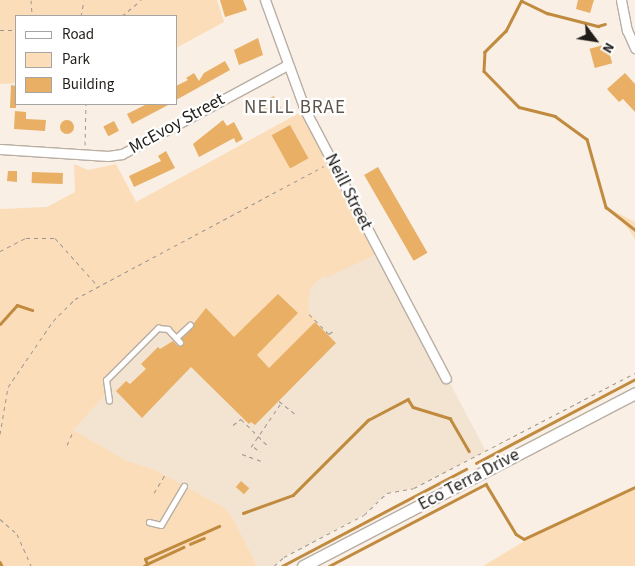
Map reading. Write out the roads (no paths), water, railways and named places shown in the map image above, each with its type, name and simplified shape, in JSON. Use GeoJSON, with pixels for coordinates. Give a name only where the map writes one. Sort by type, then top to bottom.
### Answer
{"type":"FeatureCollection","features":[{"type":"Feature","properties":{"kind":"street","name":"Neill Street"},"geometry":{"type":"LineString","coordinates":[[265,0],[287,65],[305,110],[446,378]]}},
{"type":"Feature","properties":{"kind":"street"},"geometry":{"type":"LineString","coordinates":[[622,0],[627,30],[635,48]]}},
{"type":"Feature","properties":{"kind":"street","name":"McEvoy Street"},"geometry":{"type":"LineString","coordinates":[[0,149],[85,155],[122,154],[287,65]]}},
{"type":"Feature","properties":{"kind":"street","name":"Eco Terra Drive"},"geometry":{"type":"LineString","coordinates":[[303,566],[635,393]]}},
{"type":"Feature","properties":{"kind":"lane"},"geometry":{"type":"LineString","coordinates":[[109,401],[106,380],[158,328],[168,329],[178,340],[190,325]]}},
{"type":"Feature","properties":{"kind":"lane"},"geometry":{"type":"LineString","coordinates":[[149,522],[161,525],[184,486]]}},
{"type":"Feature","properties":{"kind":"waterway"},"geometry":{"type":"LineString","coordinates":[[522,0],[506,31],[485,52],[484,71],[519,107],[555,116],[587,139],[606,207],[635,230]]}},
{"type":"Feature","properties":{"kind":"waterway"},"geometry":{"type":"LineString","coordinates":[[522,1],[547,13],[598,26],[605,24]]}},
{"type":"Feature","properties":{"kind":"waterway"},"geometry":{"type":"LineString","coordinates":[[0,324],[17,305],[32,310]]}},
{"type":"Feature","properties":{"kind":"waterway"},"geometry":{"type":"LineString","coordinates":[[476,463],[635,379]]}},
{"type":"Feature","properties":{"kind":"waterway"},"geometry":{"type":"LineString","coordinates":[[243,513],[293,495],[368,420],[408,399],[413,407],[450,418],[469,451]]}},
{"type":"Feature","properties":{"kind":"waterway"},"geometry":{"type":"LineString","coordinates":[[282,566],[466,469]]}},
{"type":"Feature","properties":{"kind":"waterway"},"geometry":{"type":"LineString","coordinates":[[329,566],[486,484],[516,534],[524,539],[635,487]]}},
{"type":"Feature","properties":{"kind":"waterway"},"geometry":{"type":"LineString","coordinates":[[144,566],[147,564],[145,559],[219,526]]}},
{"type":"Feature","properties":{"kind":"waterway"},"geometry":{"type":"LineString","coordinates":[[190,544],[204,538]]}},
{"type":"Feature","properties":{"kind":"waterway"},"geometry":{"type":"LineString","coordinates":[[147,564],[183,547]]}},
{"type":"Feature","properties":{"kind":"waterway"},"geometry":{"type":"LineString","coordinates":[[0,562],[2,566]]}},
{"type":"Feature","properties":{"kind":"district","name":"NEILL BRAE"},"geometry":{"type":"Point","coordinates":[295,108]}}]}
